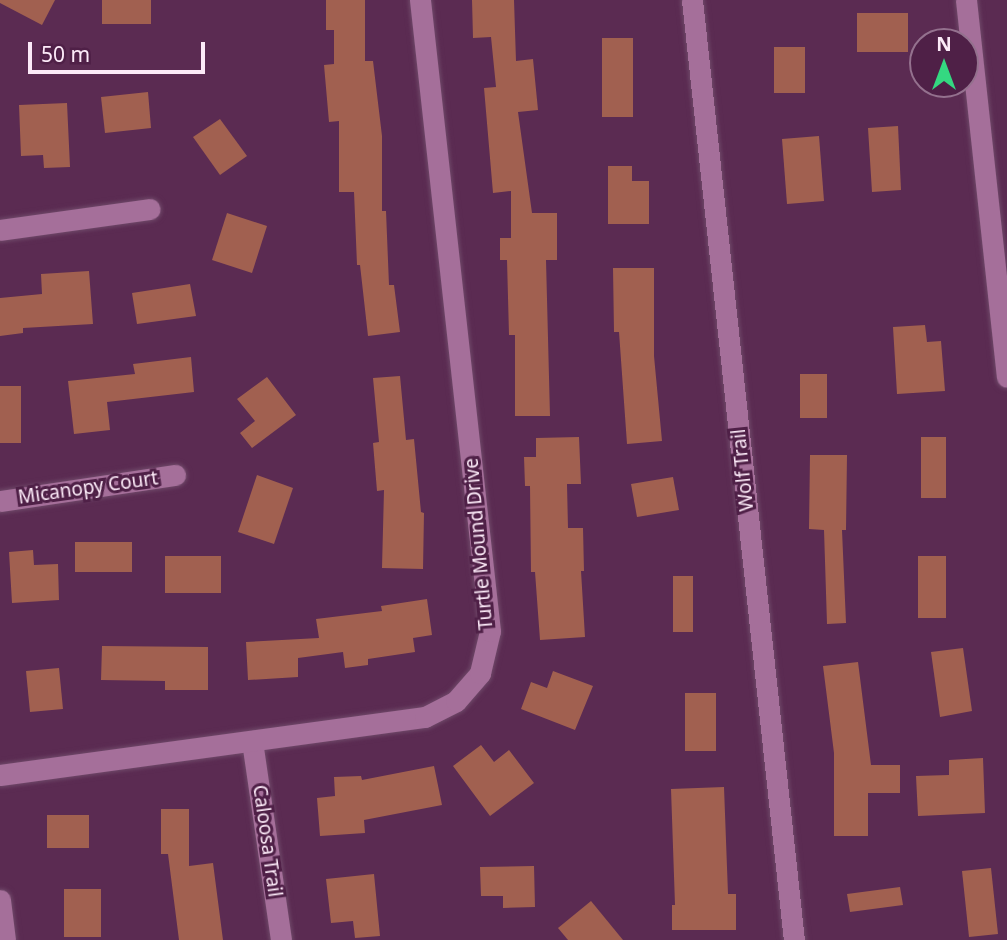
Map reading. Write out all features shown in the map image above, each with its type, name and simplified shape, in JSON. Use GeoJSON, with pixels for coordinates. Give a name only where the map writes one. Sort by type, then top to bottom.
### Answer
{"type":"FeatureCollection","features":[{"type":"Feature","properties":{"kind":"street","name":"Turtle Mound Drive"},"geometry":{"type":"LineString","coordinates":[[0,775],[425,717],[456,701],[480,673],[490,631],[420,0]]}},
{"type":"Feature","properties":{"kind":"street","name":"Wolf Trail"},"geometry":{"type":"LineString","coordinates":[[692,0],[794,940]]}},
{"type":"Feature","properties":{"kind":"street"},"geometry":{"type":"LineString","coordinates":[[966,0],[1007,377]]}},
{"type":"Feature","properties":{"kind":"street"},"geometry":{"type":"LineString","coordinates":[[0,230],[150,209]]}},
{"type":"Feature","properties":{"kind":"street","name":"Micanopy Court"},"geometry":{"type":"LineString","coordinates":[[0,501],[176,475]]}},
{"type":"Feature","properties":{"kind":"street","name":"Caloosa Trail"},"geometry":{"type":"LineString","coordinates":[[253,741],[281,940]]}},
{"type":"Feature","properties":{"kind":"street"},"geometry":{"type":"LineString","coordinates":[[0,900],[5,940]]}},
{"type":"Feature","properties":{"kind":"building"},"geometry":{"type":"Polygon","coordinates":[[[0,0],[55,0],[42,25],[0,3],[0,0]]]}},
{"type":"Feature","properties":{"kind":"building"},"geometry":{"type":"Polygon","coordinates":[[[102,0],[151,0],[151,24],[102,24],[102,0]]]}},
{"type":"Feature","properties":{"kind":"building"},"geometry":{"type":"Polygon","coordinates":[[[326,0],[365,0],[365,61],[373,61],[382,136],[382,211],[386,211],[389,285],[394,285],[400,332],[368,336],[360,265],[357,265],[354,192],[339,192],[339,121],[329,122],[324,65],[334,64],[334,30],[326,30],[326,0]]]}},
{"type":"Feature","properties":{"kind":"building"},"geometry":{"type":"Polygon","coordinates":[[[472,0],[514,0],[516,61],[533,59],[538,110],[518,112],[532,213],[557,213],[557,260],[546,260],[550,416],[515,416],[515,335],[509,335],[507,260],[500,260],[500,238],[511,238],[511,191],[493,193],[484,88],[496,87],[491,37],[473,38],[472,0]]]}},
{"type":"Feature","properties":{"kind":"building"},"geometry":{"type":"Polygon","coordinates":[[[857,13],[908,13],[908,52],[857,52],[857,13]]]}},
{"type":"Feature","properties":{"kind":"building"},"geometry":{"type":"Polygon","coordinates":[[[602,38],[633,38],[633,117],[602,117],[602,38]]]}},
{"type":"Feature","properties":{"kind":"building"},"geometry":{"type":"Polygon","coordinates":[[[774,47],[805,47],[805,93],[774,93],[774,47]]]}},
{"type":"Feature","properties":{"kind":"building"},"geometry":{"type":"Polygon","coordinates":[[[148,92],[151,128],[105,133],[101,97],[148,92]]]}},
{"type":"Feature","properties":{"kind":"building"},"geometry":{"type":"Polygon","coordinates":[[[67,103],[70,167],[44,168],[43,155],[21,156],[19,105],[67,103]]]}},
{"type":"Feature","properties":{"kind":"building"},"geometry":{"type":"Polygon","coordinates":[[[220,119],[247,156],[220,175],[193,137],[220,119]]]}},
{"type":"Feature","properties":{"kind":"building"},"geometry":{"type":"Polygon","coordinates":[[[898,126],[901,190],[872,192],[868,128],[898,126]]]}},
{"type":"Feature","properties":{"kind":"building"},"geometry":{"type":"Polygon","coordinates":[[[819,136],[824,201],[787,204],[782,139],[819,136]]]}},
{"type":"Feature","properties":{"kind":"building"},"geometry":{"type":"Polygon","coordinates":[[[608,166],[632,166],[632,181],[649,181],[649,224],[608,224],[608,166]]]}},
{"type":"Feature","properties":{"kind":"building"},"geometry":{"type":"Polygon","coordinates":[[[227,213],[267,226],[252,273],[212,260],[227,213]]]}},
{"type":"Feature","properties":{"kind":"building"},"geometry":{"type":"Polygon","coordinates":[[[613,268],[654,268],[654,356],[662,441],[627,444],[619,332],[614,332],[613,268]]]}},
{"type":"Feature","properties":{"kind":"building"},"geometry":{"type":"Polygon","coordinates":[[[89,271],[93,324],[23,328],[23,333],[0,336],[0,298],[42,294],[41,274],[89,271]]]}},
{"type":"Feature","properties":{"kind":"building"},"geometry":{"type":"Polygon","coordinates":[[[190,284],[196,316],[137,324],[132,293],[190,284]]]}},
{"type":"Feature","properties":{"kind":"building"},"geometry":{"type":"Polygon","coordinates":[[[925,325],[927,342],[941,341],[945,391],[897,394],[893,327],[925,325]]]}},
{"type":"Feature","properties":{"kind":"building"},"geometry":{"type":"Polygon","coordinates":[[[191,357],[194,392],[107,402],[110,430],[74,434],[68,381],[135,374],[133,364],[191,357]]]}},
{"type":"Feature","properties":{"kind":"building"},"geometry":{"type":"Polygon","coordinates":[[[800,374],[827,374],[827,418],[800,418],[800,374]]]}},
{"type":"Feature","properties":{"kind":"building"},"geometry":{"type":"Polygon","coordinates":[[[400,376],[406,440],[414,439],[421,512],[424,513],[423,569],[382,568],[384,490],[377,491],[373,443],[379,442],[373,378],[400,376]]]}},
{"type":"Feature","properties":{"kind":"building"},"geometry":{"type":"Polygon","coordinates":[[[267,377],[296,415],[252,448],[240,433],[255,421],[237,399],[267,377]]]}},
{"type":"Feature","properties":{"kind":"building"},"geometry":{"type":"Polygon","coordinates":[[[0,386],[21,386],[21,443],[0,443],[0,386]]]}},
{"type":"Feature","properties":{"kind":"building"},"geometry":{"type":"Polygon","coordinates":[[[579,437],[581,484],[567,484],[568,528],[583,528],[584,571],[581,571],[585,637],[540,640],[535,572],[531,572],[530,486],[525,486],[524,457],[536,457],[536,438],[579,437]]]}},
{"type":"Feature","properties":{"kind":"building"},"geometry":{"type":"Polygon","coordinates":[[[921,437],[946,437],[946,498],[921,498],[921,437]]]}},
{"type":"Feature","properties":{"kind":"building"},"geometry":{"type":"Polygon","coordinates":[[[810,455],[847,455],[846,530],[842,530],[846,623],[827,624],[824,530],[809,529],[810,455]]]}},
{"type":"Feature","properties":{"kind":"building"},"geometry":{"type":"Polygon","coordinates":[[[257,475],[293,488],[274,544],[238,532],[257,475]]]}},
{"type":"Feature","properties":{"kind":"building"},"geometry":{"type":"Polygon","coordinates":[[[673,477],[679,510],[637,517],[631,484],[673,477]]]}},
{"type":"Feature","properties":{"kind":"building"},"geometry":{"type":"Polygon","coordinates":[[[75,542],[132,542],[132,572],[75,572],[75,542]]]}},
{"type":"Feature","properties":{"kind":"building"},"geometry":{"type":"Polygon","coordinates":[[[33,550],[34,565],[58,564],[59,600],[12,603],[9,552],[33,550]]]}},
{"type":"Feature","properties":{"kind":"building"},"geometry":{"type":"Polygon","coordinates":[[[165,556],[221,556],[221,593],[165,593],[165,556]]]}},
{"type":"Feature","properties":{"kind":"building"},"geometry":{"type":"Polygon","coordinates":[[[918,556],[946,556],[946,618],[918,618],[918,556]]]}},
{"type":"Feature","properties":{"kind":"building"},"geometry":{"type":"Polygon","coordinates":[[[673,576],[693,576],[693,632],[673,632],[673,576]]]}},
{"type":"Feature","properties":{"kind":"building"},"geometry":{"type":"Polygon","coordinates":[[[427,599],[432,635],[413,638],[415,652],[368,659],[368,665],[345,668],[343,652],[298,658],[298,677],[248,680],[246,642],[319,638],[316,619],[382,611],[381,606],[427,599]]]}},
{"type":"Feature","properties":{"kind":"building"},"geometry":{"type":"Polygon","coordinates":[[[102,646],[208,647],[208,690],[165,690],[165,681],[101,680],[102,646]]]}},
{"type":"Feature","properties":{"kind":"building"},"geometry":{"type":"Polygon","coordinates":[[[963,648],[972,711],[940,717],[931,652],[963,648]]]}},
{"type":"Feature","properties":{"kind":"building"},"geometry":{"type":"Polygon","coordinates":[[[858,662],[871,765],[900,765],[900,793],[868,793],[868,836],[834,836],[834,753],[823,666],[858,662]]]}},
{"type":"Feature","properties":{"kind":"building"},"geometry":{"type":"Polygon","coordinates":[[[59,668],[63,709],[30,712],[26,671],[59,668]]]}},
{"type":"Feature","properties":{"kind":"building"},"geometry":{"type":"Polygon","coordinates":[[[553,671],[593,686],[575,730],[521,709],[531,682],[547,688],[553,671]]]}},
{"type":"Feature","properties":{"kind":"building"},"geometry":{"type":"Polygon","coordinates":[[[685,693],[716,693],[716,751],[685,751],[685,693]]]}},
{"type":"Feature","properties":{"kind":"building"},"geometry":{"type":"Polygon","coordinates":[[[481,745],[494,762],[509,750],[534,783],[490,816],[453,766],[481,745]]]}},
{"type":"Feature","properties":{"kind":"building"},"geometry":{"type":"Polygon","coordinates":[[[983,758],[985,813],[918,816],[916,776],[949,775],[949,760],[983,758]]]}},
{"type":"Feature","properties":{"kind":"building"},"geometry":{"type":"Polygon","coordinates":[[[434,766],[442,805],[364,820],[365,833],[320,836],[317,798],[335,796],[334,777],[361,776],[362,780],[434,766]]]}},
{"type":"Feature","properties":{"kind":"building"},"geometry":{"type":"Polygon","coordinates":[[[724,787],[728,894],[736,894],[736,930],[672,930],[672,905],[675,905],[671,789],[724,787]]]}},
{"type":"Feature","properties":{"kind":"building"},"geometry":{"type":"Polygon","coordinates":[[[161,809],[189,809],[189,866],[213,863],[223,940],[179,940],[168,854],[161,854],[161,809]]]}},
{"type":"Feature","properties":{"kind":"building"},"geometry":{"type":"Polygon","coordinates":[[[47,815],[89,815],[89,848],[47,848],[47,815]]]}},
{"type":"Feature","properties":{"kind":"building"},"geometry":{"type":"Polygon","coordinates":[[[534,866],[535,907],[503,908],[503,896],[481,896],[480,867],[534,866]]]}},
{"type":"Feature","properties":{"kind":"building"},"geometry":{"type":"Polygon","coordinates":[[[991,868],[998,934],[969,937],[962,871],[991,868]]]}},
{"type":"Feature","properties":{"kind":"building"},"geometry":{"type":"Polygon","coordinates":[[[374,874],[380,936],[355,938],[353,921],[331,923],[326,879],[374,874]]]}},
{"type":"Feature","properties":{"kind":"building"},"geometry":{"type":"Polygon","coordinates":[[[900,887],[903,905],[850,912],[847,894],[900,887]]]}},
{"type":"Feature","properties":{"kind":"building"},"geometry":{"type":"Polygon","coordinates":[[[64,889],[101,889],[101,937],[64,937],[64,889]]]}},
{"type":"Feature","properties":{"kind":"building"},"geometry":{"type":"Polygon","coordinates":[[[591,901],[623,940],[568,940],[558,928],[591,901]]]}}]}
